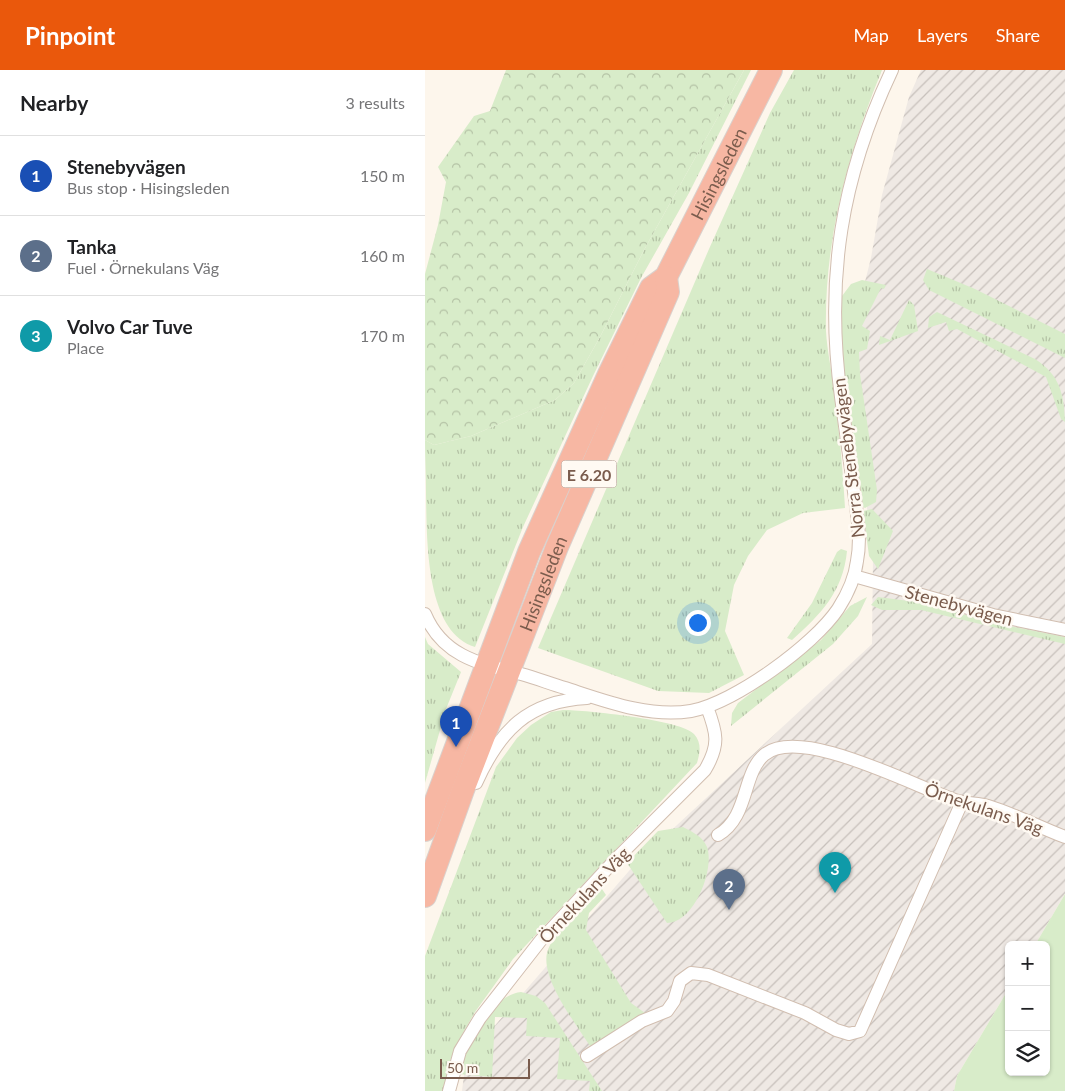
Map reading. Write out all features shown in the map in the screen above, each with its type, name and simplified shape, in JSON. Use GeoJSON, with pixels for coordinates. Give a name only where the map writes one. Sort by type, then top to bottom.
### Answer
{"type":"FeatureCollection","features":[{"type":"Feature","properties":{"kind":"highway","name":"Hisingsleden"},"geometry":{"type":"LineString","coordinates":[[425,830],[498,668],[557,547],[668,292],[666,277],[688,229],[771,70]]}},
{"type":"Feature","properties":{"kind":"highway","name":"Hisingsleden"},"geometry":{"type":"LineString","coordinates":[[425,896],[447,837],[498,668]]}},
{"type":"Feature","properties":{"kind":"street","name":"Norra Stenebyvägen"},"geometry":{"type":"LineString","coordinates":[[425,614],[438,635],[450,647],[472,662],[498,668],[595,698],[655,712],[684,711],[707,707],[743,689],[813,636],[837,610],[854,576],[859,546],[857,512],[835,346],[834,300],[836,266],[843,217],[855,165],[892,70]]}},
{"type":"Feature","properties":{"kind":"street","name":"Stenebyvägen"},"geometry":{"type":"LineString","coordinates":[[854,576],[993,615],[1065,630]]}},
{"type":"Feature","properties":{"kind":"street"},"geometry":{"type":"LineString","coordinates":[[447,837],[462,817],[494,748],[509,730],[527,714],[543,705],[567,699],[595,698]]}},
{"type":"Feature","properties":{"kind":"street","name":"Örnekulans Väg"},"geometry":{"type":"LineString","coordinates":[[449,1091],[460,1051],[479,1018],[536,947],[615,860],[705,770],[714,754],[716,744],[707,707]]}},
{"type":"Feature","properties":{"kind":"street","name":"Örnekulans Väg"},"geometry":{"type":"LineString","coordinates":[[718,835],[729,829],[757,763],[765,754],[787,746],[821,750],[853,760],[962,802],[992,808],[1065,837]]}},
{"type":"Feature","properties":{"kind":"street"},"geometry":{"type":"LineString","coordinates":[[587,1056],[643,1021],[667,1011],[674,1001],[680,981],[691,973],[708,975],[805,1013],[843,1032],[849,1034],[861,1031],[962,802]]}},
{"type":"Feature","properties":{"kind":"shaded area"},"geometry":{"type":"Polygon","coordinates":[[[921,70],[1065,70],[1065,894],[1037,941],[1005,941],[1005,995],[957,1076],[954,1091],[462,1091],[466,1059],[635,864],[872,644],[873,558],[848,349],[871,258],[882,195],[909,97],[921,70]]]}},
{"type":"Feature","properties":{"kind":"green space"},"geometry":{"type":"Polygon","coordinates":[[[506,70],[744,70],[644,250],[600,337],[574,383],[555,400],[471,436],[434,445],[425,440],[425,274],[438,225],[446,182],[438,167],[474,116],[490,111],[506,70]]]}},
{"type":"Feature","properties":{"kind":"green space"},"geometry":{"type":"Polygon","coordinates":[[[744,70],[751,70],[689,193],[641,278],[593,376],[523,527],[475,647],[459,638],[446,623],[432,582],[427,535],[425,440],[434,445],[471,436],[555,400],[574,383],[600,337],[644,250],[744,70]]]}},
{"type":"Feature","properties":{"kind":"green space"},"geometry":{"type":"Polygon","coordinates":[[[794,70],[882,70],[849,165],[834,230],[826,297],[827,346],[839,435],[845,508],[803,513],[767,530],[748,556],[734,585],[725,631],[744,675],[709,693],[658,691],[538,648],[709,249],[770,113],[794,70]]]}},
{"type":"Feature","properties":{"kind":"green space"},"geometry":{"type":"Polygon","coordinates":[[[927,269],[975,289],[1065,334],[1065,358],[929,290],[923,280],[927,269]]]}},
{"type":"Feature","properties":{"kind":"green space"},"geometry":{"type":"Polygon","coordinates":[[[862,280],[886,285],[884,289],[881,288],[862,326],[870,331],[867,349],[859,352],[860,374],[877,490],[876,502],[865,508],[863,507],[845,379],[840,329],[842,296],[851,284],[862,280]]]}},
{"type":"Feature","properties":{"kind":"green space"},"geometry":{"type":"Polygon","coordinates":[[[909,300],[914,305],[918,331],[879,345],[880,336],[890,340],[909,300]]]}},
{"type":"Feature","properties":{"kind":"green space"},"geometry":{"type":"Polygon","coordinates":[[[937,312],[1035,359],[1043,365],[1059,386],[1062,394],[1065,422],[1061,419],[1046,377],[957,329],[949,331],[946,322],[928,328],[929,317],[937,312]]]}},
{"type":"Feature","properties":{"kind":"green space"},"geometry":{"type":"Polygon","coordinates":[[[872,509],[893,531],[878,569],[869,556],[863,511],[872,509]]]}},
{"type":"Feature","properties":{"kind":"green space"},"geometry":{"type":"Polygon","coordinates":[[[841,549],[847,551],[845,566],[841,579],[829,601],[792,640],[787,638],[812,603],[837,552],[841,549]]]}},
{"type":"Feature","properties":{"kind":"green space"},"geometry":{"type":"Polygon","coordinates":[[[867,597],[858,616],[833,644],[731,726],[732,713],[738,703],[821,640],[850,606],[867,597]]]}},
{"type":"Feature","properties":{"kind":"green space"},"geometry":{"type":"Polygon","coordinates":[[[878,597],[917,602],[999,624],[1065,637],[1065,644],[921,610],[882,610],[871,605],[878,597]]]}},
{"type":"Feature","properties":{"kind":"green space"},"geometry":{"type":"Polygon","coordinates":[[[425,637],[428,644],[461,672],[446,709],[425,783],[425,637]]]}},
{"type":"Feature","properties":{"kind":"green space"},"geometry":{"type":"Polygon","coordinates":[[[563,710],[653,720],[686,729],[697,737],[699,752],[697,763],[513,959],[475,1012],[456,1045],[448,1066],[443,1091],[425,1091],[425,956],[496,767],[517,738],[531,725],[551,712],[563,710]]]}},
{"type":"Feature","properties":{"kind":"green space"},"geometry":{"type":"Polygon","coordinates":[[[683,827],[697,835],[705,843],[709,857],[708,868],[705,881],[694,905],[677,921],[667,923],[627,863],[658,831],[683,827]]]}},
{"type":"Feature","properties":{"kind":"green space"},"geometry":{"type":"Polygon","coordinates":[[[602,889],[606,895],[589,913],[586,930],[631,1003],[645,1013],[607,1041],[590,1046],[554,988],[549,975],[547,953],[550,945],[563,927],[602,889]]]}},
{"type":"Feature","properties":{"kind":"green space"},"geometry":{"type":"Polygon","coordinates":[[[1065,894],[1065,1091],[954,1091],[957,1076],[1005,995],[1005,1076],[1050,1076],[1050,941],[1037,941],[1065,894]]]}},
{"type":"Feature","properties":{"kind":"green space"},"geometry":{"type":"Polygon","coordinates":[[[521,992],[536,996],[545,1003],[602,1091],[589,1091],[590,1081],[557,1079],[560,1038],[526,1036],[527,1018],[495,1017],[492,1077],[458,1074],[457,1069],[474,1034],[490,1011],[510,995],[521,992]]]}},
{"type":"Feature","properties":{"kind":"place","name":"Stenebyvägen"},"geometry":{"type":"Point","coordinates":[456,747]}},
{"type":"Feature","properties":{"kind":"place","name":"Volvo Car Tuve"},"geometry":{"type":"Point","coordinates":[835,893]}},
{"type":"Feature","properties":{"kind":"place","name":"Tanka"},"geometry":{"type":"Point","coordinates":[729,910]}}]}
